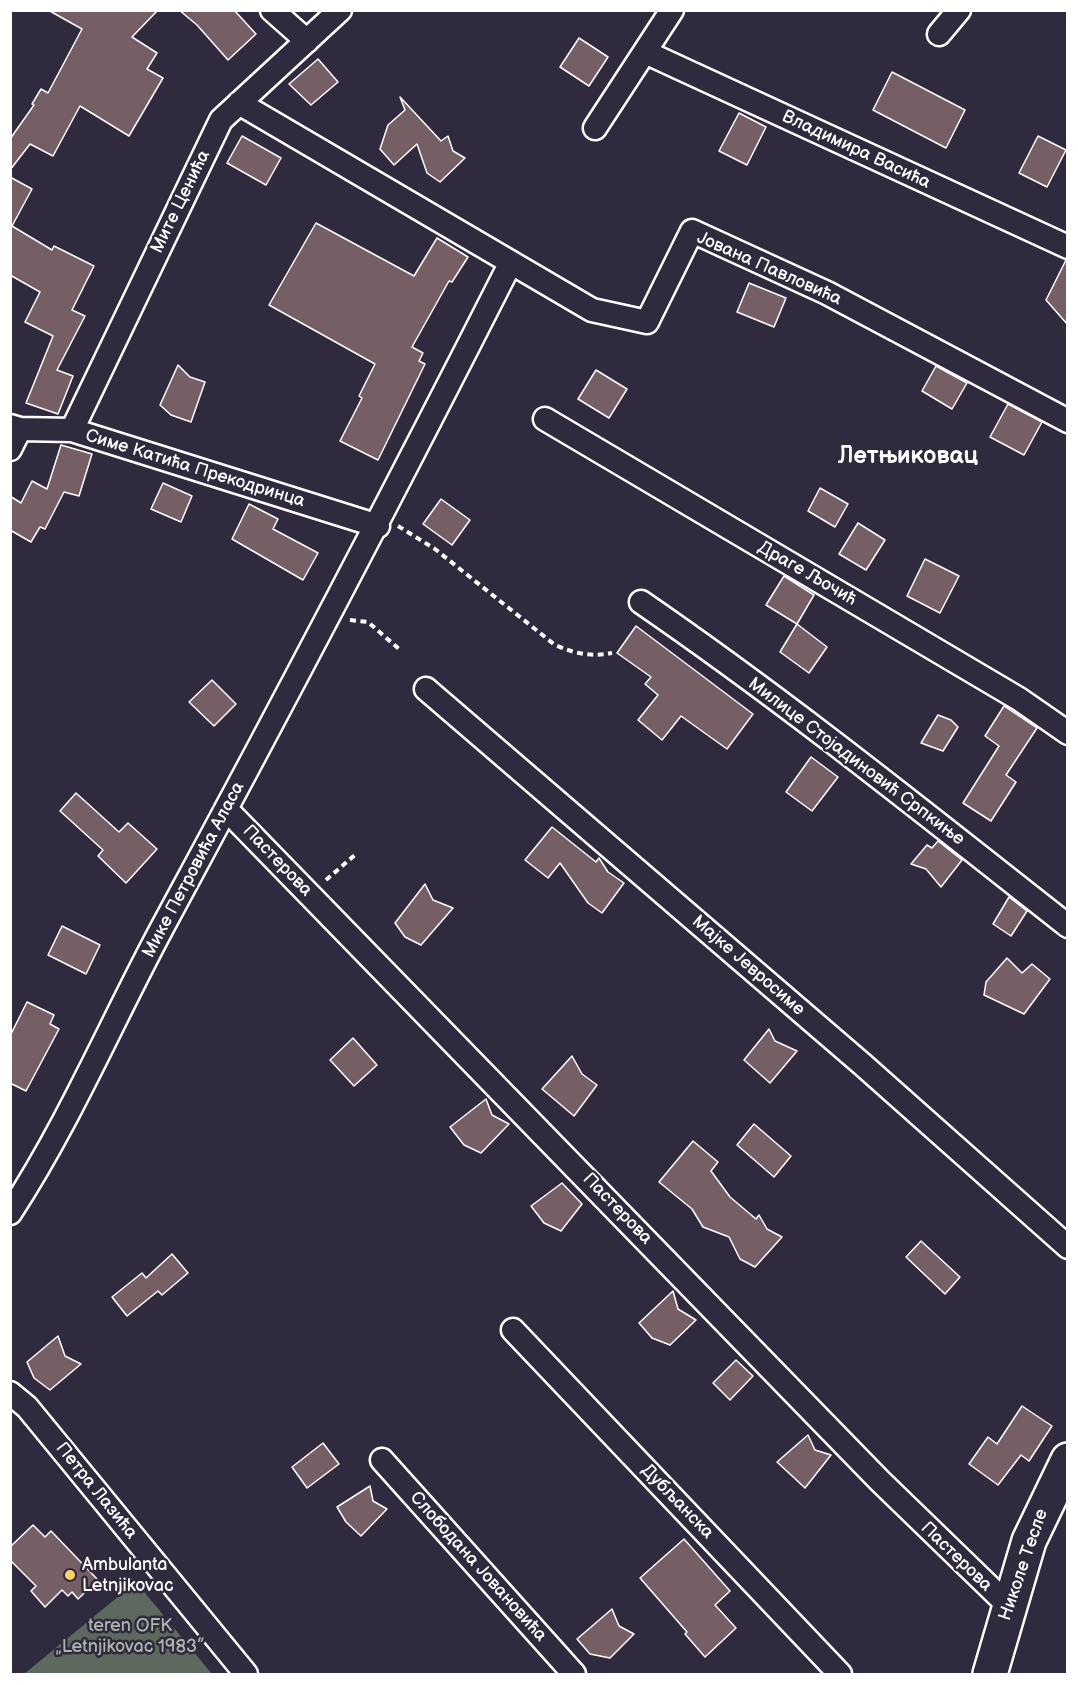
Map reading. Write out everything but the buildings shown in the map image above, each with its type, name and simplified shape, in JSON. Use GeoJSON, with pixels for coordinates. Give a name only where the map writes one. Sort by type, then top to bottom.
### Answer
{"type":"FeatureCollection","features":[{"type":"Feature","properties":{"kind":"street"},"geometry":{"type":"LineString","coordinates":[[272,10],[307,41]]}},
{"type":"Feature","properties":{"kind":"street","name":"Мите Ценића"},"geometry":{"type":"LineString","coordinates":[[72,430],[221,120],[340,10]]}},
{"type":"Feature","properties":{"kind":"street"},"geometry":{"type":"LineString","coordinates":[[595,128],[672,10]]}},
{"type":"Feature","properties":{"kind":"street"},"geometry":{"type":"LineString","coordinates":[[939,34],[960,10]]}},
{"type":"Feature","properties":{"kind":"street","name":"Владимира Васића"},"geometry":{"type":"LineString","coordinates":[[645,52],[1068,247]]}},
{"type":"Feature","properties":{"kind":"street"},"geometry":{"type":"LineString","coordinates":[[239,103],[510,264]]}},
{"type":"Feature","properties":{"kind":"street","name":"Јована Павловића"},"geometry":{"type":"LineString","coordinates":[[510,264],[592,310],[647,322],[692,231],[827,293],[1068,421]]}},
{"type":"Feature","properties":{"kind":"street","name":"Мике Петровића Аласа"},"geometry":{"type":"LineString","coordinates":[[10,1214],[46,1157],[145,959],[380,522],[510,264]]}},
{"type":"Feature","properties":{"kind":"street","name":"Драге Љочић"},"geometry":{"type":"LineString","coordinates":[[545,419],[1019,699],[1068,733]]}},
{"type":"Feature","properties":{"kind":"street","name":"Симе Катића Прекодринца"},"geometry":{"type":"LineString","coordinates":[[14,435],[72,430],[380,522]]}},
{"type":"Feature","properties":{"kind":"street","name":"Милице Стојадиновић Српкиње"},"geometry":{"type":"LineString","coordinates":[[641,602],[691,636],[929,816],[1068,926]]}},
{"type":"Feature","properties":{"kind":"street","name":"Мајке Јевросиме"},"geometry":{"type":"LineString","coordinates":[[426,689],[862,1064],[1068,1247]]}},
{"type":"Feature","properties":{"kind":"street","name":"Пастерова"},"geometry":{"type":"LineString","coordinates":[[226,809],[880,1481],[1009,1606]]}},
{"type":"Feature","properties":{"kind":"street","name":"Дубљанска"},"geometry":{"type":"LineString","coordinates":[[513,1330],[840,1674]]}},
{"type":"Feature","properties":{"kind":"street","name":"Петра Лазића"},"geometry":{"type":"LineString","coordinates":[[10,1393],[27,1407],[246,1674]]}},
{"type":"Feature","properties":{"kind":"street","name":"Слободана Јовановића"},"geometry":{"type":"LineString","coordinates":[[382,1460],[574,1674]]}},
{"type":"Feature","properties":{"kind":"street","name":"Николе Тесле"},"geometry":{"type":"LineString","coordinates":[[990,1674],[1009,1606],[1037,1521],[1068,1460]]}},
{"type":"Feature","properties":{"kind":"path"},"geometry":{"type":"LineString","coordinates":[[380,522],[435,549],[555,645],[573,653],[594,656],[612,653]]}},
{"type":"Feature","properties":{"kind":"path"},"geometry":{"type":"LineString","coordinates":[[330,615],[343,621],[368,622],[399,649]]}},
{"type":"Feature","properties":{"kind":"path"},"geometry":{"type":"LineString","coordinates":[[310,894],[356,854]]}},
{"type":"Feature","properties":{"kind":"green space","name":"teren OFK „Letnjikovac 1983”"},"geometry":{"type":"Polygon","coordinates":[[[136,1582],[212,1674],[24,1674],[136,1582]]]}},
{"type":"Feature","properties":{"kind":"place","name":"Ambulanta Letnjikovac"},"geometry":{"type":"Point","coordinates":[70,1575]}},
{"type":"Feature","properties":{"kind":"district","name":"Летњиковац"},"geometry":{"type":"Point","coordinates":[908,457]}}]}
